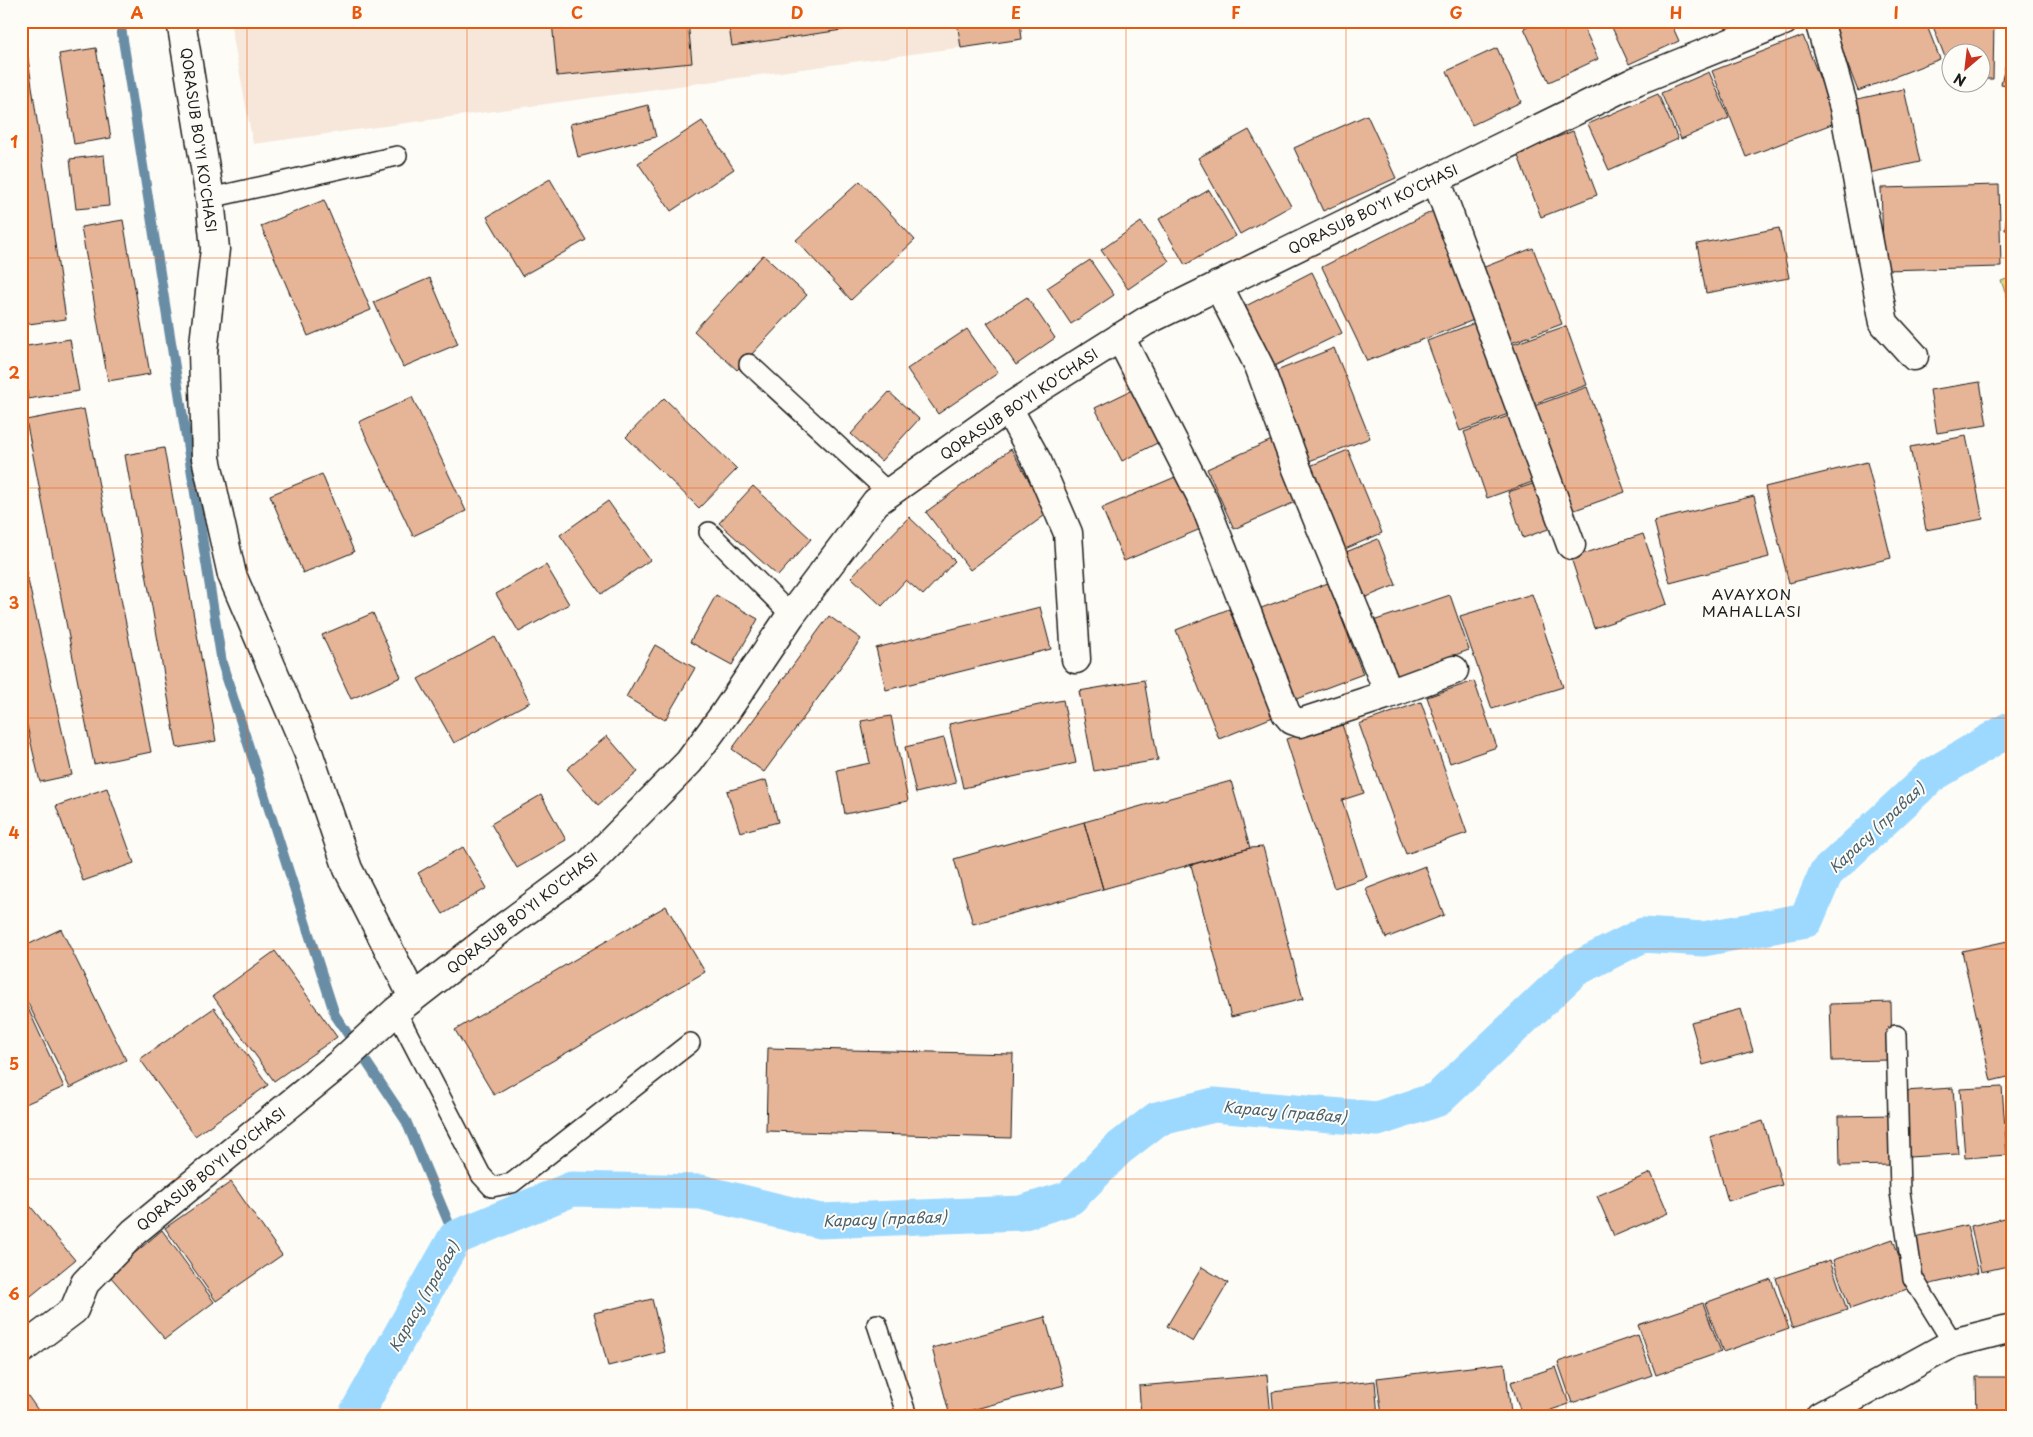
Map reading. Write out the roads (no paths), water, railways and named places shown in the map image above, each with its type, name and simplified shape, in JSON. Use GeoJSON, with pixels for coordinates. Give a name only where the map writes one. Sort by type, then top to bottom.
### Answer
{"type":"FeatureCollection","features":[{"type":"Feature","properties":{"kind":"street","name":"QORASUB BO'YI KO'CHASI"},"geometry":{"type":"LineString","coordinates":[[181,21],[210,198],[215,249],[203,352],[206,458],[232,575],[308,752],[348,869],[405,1004]]}},
{"type":"Feature","properties":{"kind":"street","name":"QORASUB BO'YI KO'CHASI"},"geometry":{"type":"LineString","coordinates":[[21,1350],[74,1310],[85,1283],[134,1232],[339,1064],[375,1028],[588,865],[689,762],[725,713],[791,615],[876,502],[1008,408],[1146,321],[1636,81],[1784,21]]}},
{"type":"Feature","properties":{"kind":"street"},"geometry":{"type":"LineString","coordinates":[[1819,21],[1844,108],[1884,323],[1914,356]]}},
{"type":"Feature","properties":{"kind":"street"},"geometry":{"type":"LineString","coordinates":[[1436,179],[1571,545]]}},
{"type":"Feature","properties":{"kind":"street"},"geometry":{"type":"LineString","coordinates":[[1218,285],[1259,366],[1297,469],[1382,679],[1386,695]]}},
{"type":"Feature","properties":{"kind":"street"},"geometry":{"type":"LineString","coordinates":[[1120,337],[1204,502],[1286,713],[1292,720],[1300,723],[1386,695],[1454,670]]}},
{"type":"Feature","properties":{"kind":"street"},"geometry":{"type":"LineString","coordinates":[[1008,408],[1038,463],[1068,533],[1076,659]]}},
{"type":"Feature","properties":{"kind":"street"},"geometry":{"type":"LineString","coordinates":[[1820,1416],[1953,1343],[2012,1328]]}},
{"type":"Feature","properties":{"kind":"lane"},"geometry":{"type":"LineString","coordinates":[[210,198],[397,156]]}},
{"type":"Feature","properties":{"kind":"lane"},"geometry":{"type":"LineString","coordinates":[[749,364],[889,493]]}},
{"type":"Feature","properties":{"kind":"lane"},"geometry":{"type":"LineString","coordinates":[[709,532],[791,615]]}},
{"type":"Feature","properties":{"kind":"lane"},"geometry":{"type":"LineString","coordinates":[[405,1004],[481,1176],[492,1187],[512,1183],[690,1043]]}},
{"type":"Feature","properties":{"kind":"lane"},"geometry":{"type":"LineString","coordinates":[[1896,1035],[1900,1192],[1913,1278],[1953,1343]]}},
{"type":"Feature","properties":{"kind":"lane"},"geometry":{"type":"LineString","coordinates":[[877,1324],[907,1416]]}},
{"type":"Feature","properties":{"kind":"waterway"},"geometry":{"type":"LineString","coordinates":[[120,21],[222,663],[335,1015],[406,1121],[455,1238]]}},
{"type":"Feature","properties":{"kind":"waterway","name":"Карасу (правая)"},"geometry":{"type":"LineString","coordinates":[[355,1416],[455,1238],[572,1189],[701,1192],[820,1221],[1021,1213],[1070,1198],[1117,1150],[1157,1119],[1214,1105],[1377,1119],[1438,1099],[1574,970],[1643,935],[1703,939],[1806,920],[1826,873],[1932,775],[2008,730],[2012,730]]}},
{"type":"Feature","properties":{"kind":"district","name":"AVAYXON MAHALLASI"},"geometry":{"type":"Point","coordinates":[1752,602]}}]}
